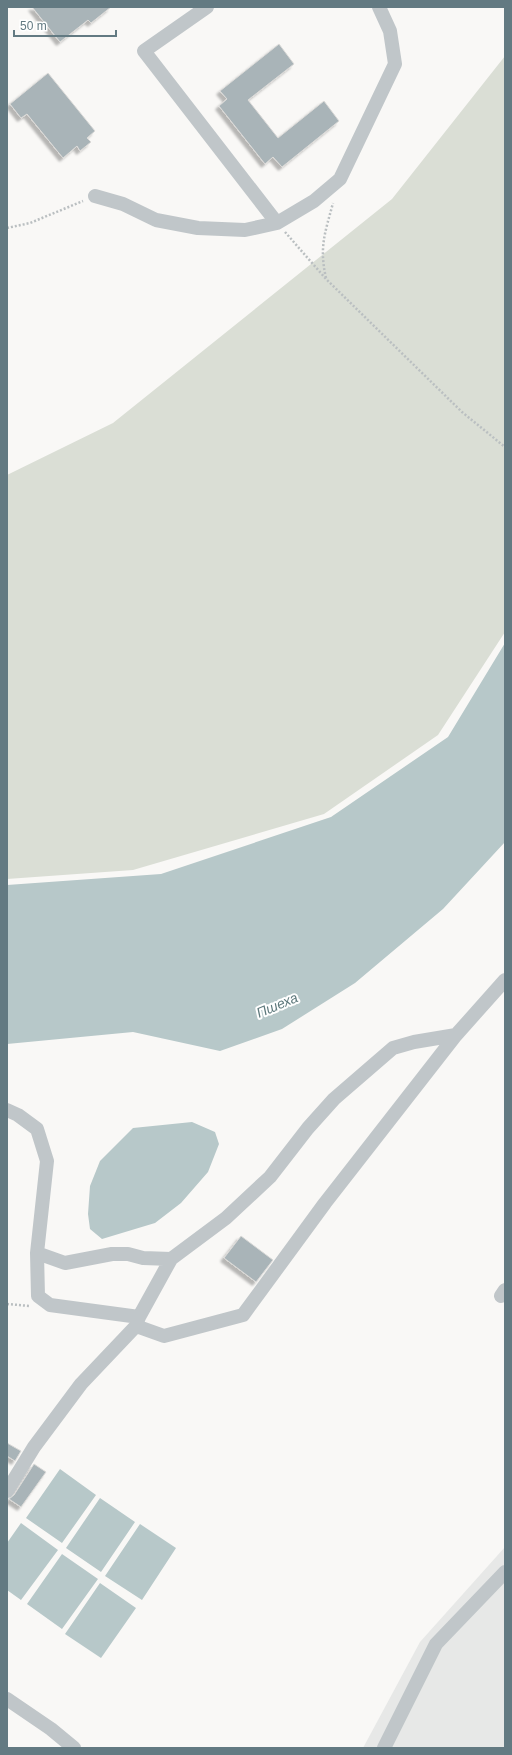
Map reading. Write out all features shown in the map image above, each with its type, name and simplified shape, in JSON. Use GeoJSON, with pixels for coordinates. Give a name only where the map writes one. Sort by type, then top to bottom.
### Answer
{"type":"FeatureCollection","features":[{"type":"Feature","properties":{"kind":"lane"},"geometry":{"type":"LineString","coordinates":[[206,7],[144,51],[277,223]]}},
{"type":"Feature","properties":{"kind":"lane"},"geometry":{"type":"LineString","coordinates":[[95,196],[123,204],[156,220],[198,228],[245,230],[277,223],[314,201],[340,179],[395,64],[390,31],[379,7]]}},
{"type":"Feature","properties":{"kind":"lane"},"geometry":{"type":"LineString","coordinates":[[7,1110],[18,1115],[37,1129],[47,1161],[37,1253],[38,1296],[50,1304],[138,1321],[164,1336],[244,1315],[325,1203],[456,1035],[505,980]]}},
{"type":"Feature","properties":{"kind":"lane"},"geometry":{"type":"LineString","coordinates":[[7,1491],[34,1447],[81,1384],[138,1321],[171,1259],[226,1218],[270,1177],[308,1128],[334,1099],[393,1048],[414,1042],[456,1035]]}},
{"type":"Feature","properties":{"kind":"lane"},"geometry":{"type":"LineString","coordinates":[[37,1253],[65,1263],[112,1254],[128,1254],[143,1258],[171,1259]]}},
{"type":"Feature","properties":{"kind":"lane"},"geometry":{"type":"LineString","coordinates":[[384,1748],[436,1644],[505,1572]]}},
{"type":"Feature","properties":{"kind":"lane"},"geometry":{"type":"LineString","coordinates":[[7,1699],[51,1729],[74,1748]]}},
{"type":"Feature","properties":{"kind":"path"},"geometry":{"type":"LineString","coordinates":[[7,228],[30,223],[95,196]]}},
{"type":"Feature","properties":{"kind":"path"},"geometry":{"type":"LineString","coordinates":[[326,279],[322,260],[323,239],[334,201]]}},
{"type":"Feature","properties":{"kind":"path"},"geometry":{"type":"LineString","coordinates":[[277,223],[326,279],[462,412],[505,447]]}},
{"type":"Feature","properties":{"kind":"shaded area"},"geometry":{"type":"Polygon","coordinates":[[[505,56],[505,632],[438,735],[324,814],[133,870],[7,879],[7,475],[113,423],[392,199],[505,56]]]}},
{"type":"Feature","properties":{"kind":"shaded area"},"geometry":{"type":"Polygon","coordinates":[[[505,1547],[505,1748],[363,1748],[420,1642],[505,1547]]]}},
{"type":"Feature","properties":{"kind":"water","name":"Пшеха"},"geometry":{"type":"Polygon","coordinates":[[[505,643],[505,842],[443,909],[355,983],[282,1029],[220,1051],[133,1032],[7,1044],[7,885],[161,874],[331,817],[448,737],[505,643]]]}},
{"type":"Feature","properties":{"kind":"water"},"geometry":{"type":"Polygon","coordinates":[[[192,1122],[215,1132],[219,1144],[208,1172],[181,1203],[155,1223],[102,1239],[90,1229],[88,1214],[90,1186],[100,1161],[133,1128],[192,1122]]]}},
{"type":"Feature","properties":{"kind":"water"},"geometry":{"type":"Polygon","coordinates":[[[60,1469],[96,1495],[62,1543],[26,1518],[60,1469]]]}},
{"type":"Feature","properties":{"kind":"water"},"geometry":{"type":"Polygon","coordinates":[[[100,1498],[135,1522],[101,1572],[66,1548],[100,1498]]]}},
{"type":"Feature","properties":{"kind":"water"},"geometry":{"type":"Polygon","coordinates":[[[21,1523],[58,1550],[21,1600],[7,1590],[7,1543],[21,1523]]]}},
{"type":"Feature","properties":{"kind":"water"},"geometry":{"type":"Polygon","coordinates":[[[140,1524],[176,1548],[142,1600],[105,1576],[140,1524]]]}},
{"type":"Feature","properties":{"kind":"water"},"geometry":{"type":"Polygon","coordinates":[[[62,1554],[98,1579],[62,1629],[27,1604],[62,1554]]]}},
{"type":"Feature","properties":{"kind":"water"},"geometry":{"type":"Polygon","coordinates":[[[100,1583],[136,1608],[101,1658],[65,1634],[100,1583]]]}},
{"type":"Feature","properties":{"kind":"building"},"geometry":{"type":"Polygon","coordinates":[[[32,7],[111,7],[91,23],[88,20],[60,42],[32,7]]]}},
{"type":"Feature","properties":{"kind":"building"},"geometry":{"type":"Polygon","coordinates":[[[279,44],[294,64],[248,100],[278,138],[324,101],[339,121],[282,167],[273,157],[265,164],[219,106],[227,99],[220,91],[279,44]]]}},
{"type":"Feature","properties":{"kind":"building"},"geometry":{"type":"Polygon","coordinates":[[[48,73],[95,131],[87,138],[91,142],[80,151],[77,146],[63,158],[27,114],[21,118],[10,104],[48,73]]]}},
{"type":"Feature","properties":{"kind":"building"},"geometry":{"type":"Polygon","coordinates":[[[241,1236],[273,1260],[256,1282],[224,1258],[241,1236]]]}},
{"type":"Feature","properties":{"kind":"building"},"geometry":{"type":"Polygon","coordinates":[[[7,1443],[21,1451],[15,1461],[7,1456],[7,1443]]]}},
{"type":"Feature","properties":{"kind":"building"},"geometry":{"type":"Polygon","coordinates":[[[34,1464],[46,1472],[21,1507],[9,1499],[14,1495],[34,1464]]]}}]}
